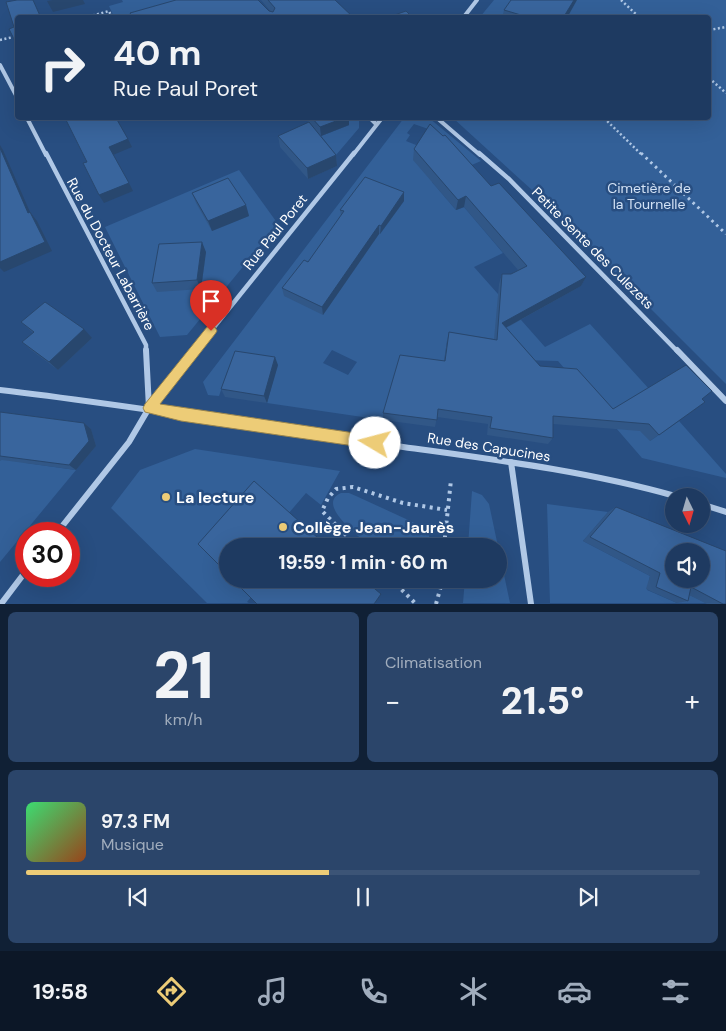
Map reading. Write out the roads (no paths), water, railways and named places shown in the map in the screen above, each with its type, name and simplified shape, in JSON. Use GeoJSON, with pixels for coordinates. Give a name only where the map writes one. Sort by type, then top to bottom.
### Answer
{"type":"FeatureCollection","features":[{"type":"Feature","properties":{"kind":"street"},"geometry":{"type":"LineString","coordinates":[[465,15],[477,0]]}},
{"type":"Feature","properties":{"kind":"street"},"geometry":{"type":"LineString","coordinates":[[0,65],[15,93]]}},
{"type":"Feature","properties":{"kind":"street","name":"Rue du Docteur Labarrière"},"geometry":{"type":"LineString","coordinates":[[28,120],[146,345],[149,408]]}},
{"type":"Feature","properties":{"kind":"street"},"geometry":{"type":"LineString","coordinates":[[372,120],[376,124]]}},
{"type":"Feature","properties":{"kind":"street","name":"Rue Paul Poret"},"geometry":{"type":"LineString","coordinates":[[66,522],[129,442],[149,408],[380,120]]}},
{"type":"Feature","properties":{"kind":"street","name":"Petite Sente des Culezets"},"geometry":{"type":"LineString","coordinates":[[439,120],[509,179],[726,401]]}},
{"type":"Feature","properties":{"kind":"street","name":"Rue des Capucines"},"geometry":{"type":"LineString","coordinates":[[0,390],[149,408],[511,462],[631,483],[665,493]]}},
{"type":"Feature","properties":{"kind":"street"},"geometry":{"type":"LineString","coordinates":[[511,462],[531,604]]}},
{"type":"Feature","properties":{"kind":"street"},"geometry":{"type":"LineString","coordinates":[[710,507],[726,512]]}},
{"type":"Feature","properties":{"kind":"street"},"geometry":{"type":"LineString","coordinates":[[1,604],[15,586]]}},
{"type":"Feature","properties":{"kind":"place","name":"La lecture"},"geometry":{"type":"Point","coordinates":[166,497]}},
{"type":"Feature","properties":{"kind":"place","name":"Collège Jean-Jaurès"},"geometry":{"type":"Point","coordinates":[283,527]}},
{"type":"Feature","properties":{"kind":"park label","name":"Cimetière de la Tournelle"},"geometry":{"type":"Point","coordinates":[649,196]}}]}
